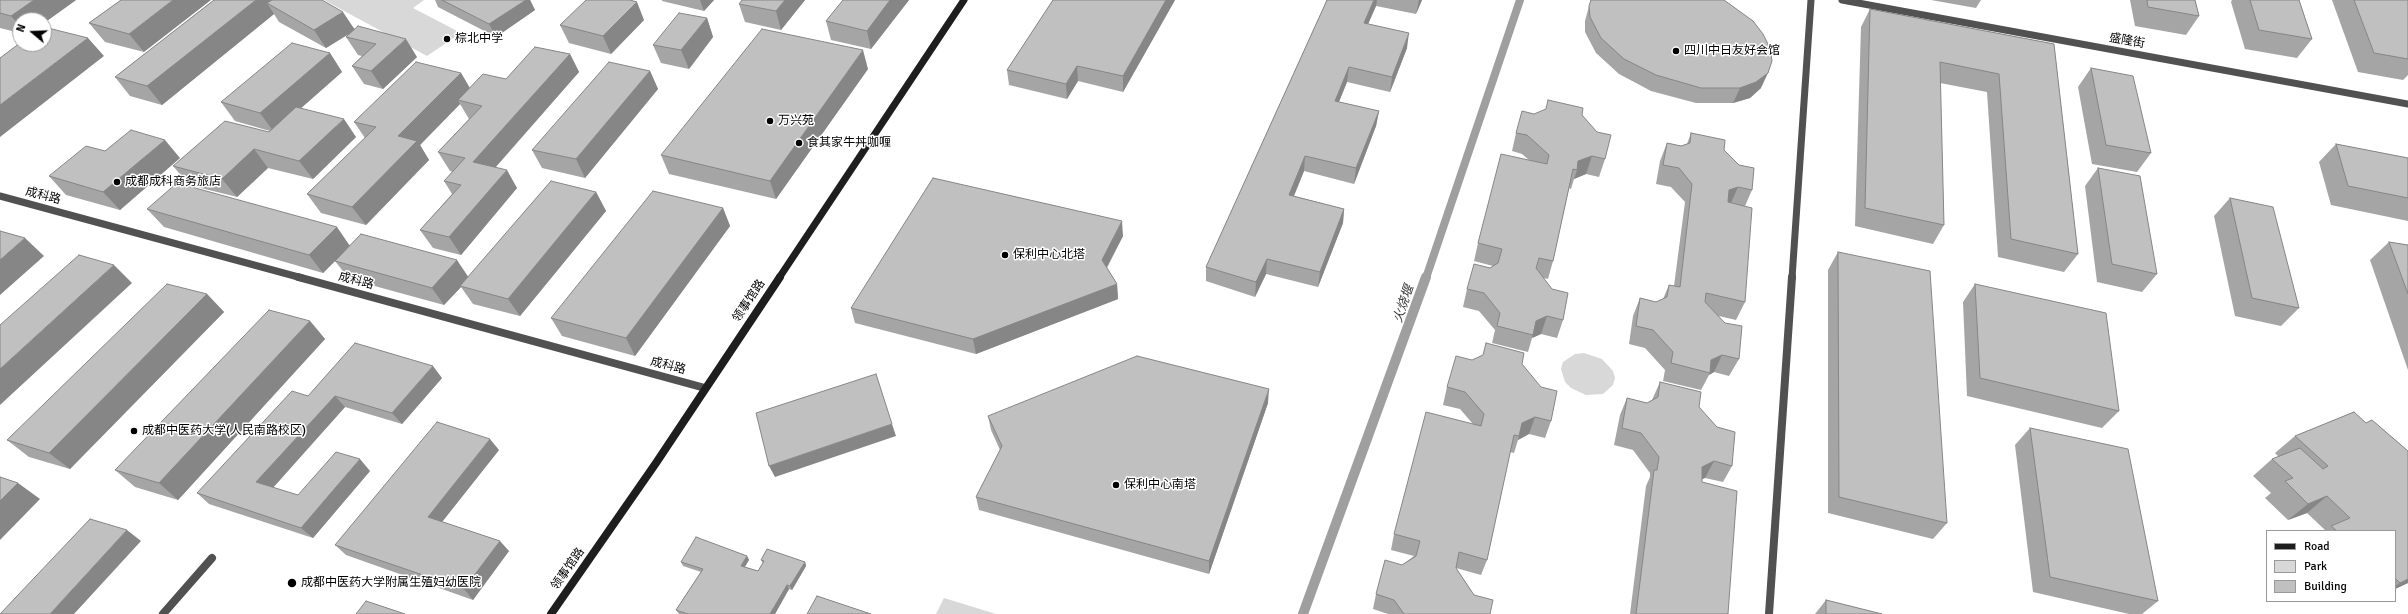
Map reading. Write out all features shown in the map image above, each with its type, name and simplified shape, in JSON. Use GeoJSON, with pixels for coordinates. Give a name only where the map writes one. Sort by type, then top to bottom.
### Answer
{"type":"FeatureCollection","features":[{"type":"Feature","properties":{"kind":"main road","name":"领事馆路"},"geometry":{"type":"LineString","coordinates":[[551,614],[706,388],[964,0]]}},
{"type":"Feature","properties":{"kind":"street"},"geometry":{"type":"LineString","coordinates":[[1769,614],[1811,0]]}},
{"type":"Feature","properties":{"kind":"street","name":"盛隆街"},"geometry":{"type":"LineString","coordinates":[[1842,0],[2408,104]]}},
{"type":"Feature","properties":{"kind":"street","name":"成科路"},"geometry":{"type":"LineString","coordinates":[[0,196],[706,388]]}},
{"type":"Feature","properties":{"kind":"street"},"geometry":{"type":"LineString","coordinates":[[163,614],[212,558]]}},
{"type":"Feature","properties":{"kind":"green space"},"geometry":{"type":"Polygon","coordinates":[[[324,0],[424,0],[413,8],[461,33],[427,56],[324,0]]]}},
{"type":"Feature","properties":{"kind":"green space"},"geometry":{"type":"Polygon","coordinates":[[[1584,353],[1602,359],[1613,371],[1615,378],[1613,385],[1603,394],[1586,395],[1571,388],[1565,382],[1561,369],[1563,362],[1575,354],[1584,353]]]}},
{"type":"Feature","properties":{"kind":"green space"},"geometry":{"type":"Polygon","coordinates":[[[944,598],[996,614],[936,614],[944,598]]]}},
{"type":"Feature","properties":{"kind":"building"},"geometry":{"type":"Polygon","coordinates":[[[0,0],[34,0],[17,12],[12,12],[11,16],[0,13],[0,0]]]}},
{"type":"Feature","properties":{"kind":"building"},"geometry":{"type":"Polygon","coordinates":[[[121,0],[173,0],[129,34],[89,23],[121,0]]]}},
{"type":"Feature","properties":{"kind":"building"},"geometry":{"type":"Polygon","coordinates":[[[214,0],[256,0],[147,86],[115,77],[214,0]]]}},
{"type":"Feature","properties":{"kind":"building"},"geometry":{"type":"Polygon","coordinates":[[[272,0],[322,0],[343,12],[314,30],[267,3],[272,0]]]}},
{"type":"Feature","properties":{"kind":"building"},"geometry":{"type":"Polygon","coordinates":[[[442,0],[526,0],[489,24],[442,0]]]}},
{"type":"Feature","properties":{"kind":"building"},"geometry":{"type":"Polygon","coordinates":[[[586,0],[630,0],[637,2],[603,36],[560,25],[586,0]]]}},
{"type":"Feature","properties":{"kind":"building"},"geometry":{"type":"Polygon","coordinates":[[[742,0],[785,0],[776,11],[739,4],[742,0]]]}},
{"type":"Feature","properties":{"kind":"building"},"geometry":{"type":"Polygon","coordinates":[[[843,0],[890,0],[867,31],[826,21],[843,0]]]}},
{"type":"Feature","properties":{"kind":"building"},"geometry":{"type":"Polygon","coordinates":[[[1053,0],[1166,0],[1123,76],[1077,66],[1066,84],[1007,70],[1053,0]]]}},
{"type":"Feature","properties":{"kind":"building"},"geometry":{"type":"Polygon","coordinates":[[[1327,0],[1374,0],[1364,23],[1409,33],[1392,77],[1349,67],[1335,101],[1379,111],[1356,168],[1305,156],[1289,195],[1344,209],[1320,272],[1267,259],[1256,282],[1206,267],[1327,0]]]}},
{"type":"Feature","properties":{"kind":"building","name":"四川中日友好会馆"},"geometry":{"type":"Polygon","coordinates":[[[1591,0],[1724,0],[1753,21],[1763,34],[1770,48],[1772,61],[1768,73],[1756,82],[1740,88],[1701,88],[1656,75],[1624,59],[1601,38],[1590,17],[1589,6],[1591,0]]]}},
{"type":"Feature","properties":{"kind":"building"},"geometry":{"type":"Polygon","coordinates":[[[2147,0],[2195,0],[2199,16],[2148,7],[2147,0]]]}},
{"type":"Feature","properties":{"kind":"building"},"geometry":{"type":"Polygon","coordinates":[[[2250,0],[2299,0],[2312,39],[2259,30],[2250,0]]]}},
{"type":"Feature","properties":{"kind":"building"},"geometry":{"type":"Polygon","coordinates":[[[2354,0],[2408,0],[2408,59],[2374,53],[2354,0]]]}},
{"type":"Feature","properties":{"kind":"building"},"geometry":{"type":"Polygon","coordinates":[[[1870,9],[2054,44],[2078,254],[2011,239],[1999,74],[1940,62],[1944,225],[1865,208],[1870,9]]]}},
{"type":"Feature","properties":{"kind":"building"},"geometry":{"type":"Polygon","coordinates":[[[679,13],[707,18],[681,50],[653,45],[679,13]]]}},
{"type":"Feature","properties":{"kind":"building"},"geometry":{"type":"Polygon","coordinates":[[[358,26],[406,39],[371,71],[352,66],[376,44],[346,37],[358,26]]]}},
{"type":"Feature","properties":{"kind":"building"},"geometry":{"type":"Polygon","coordinates":[[[52,29],[88,38],[0,105],[0,58],[12,49],[12,52],[52,52],[52,29]]]}},
{"type":"Feature","properties":{"kind":"building","name":"万兴苑"},"geometry":{"type":"Polygon","coordinates":[[[762,29],[863,50],[770,181],[661,155],[762,29]]]}},
{"type":"Feature","properties":{"kind":"building"},"geometry":{"type":"Polygon","coordinates":[[[292,43],[330,53],[260,113],[221,102],[292,43]]]}},
{"type":"Feature","properties":{"kind":"building"},"geometry":{"type":"Polygon","coordinates":[[[535,47],[570,54],[473,162],[507,170],[449,237],[420,230],[461,185],[444,181],[465,158],[438,152],[482,106],[458,100],[483,74],[506,79],[535,47]]]}},
{"type":"Feature","properties":{"kind":"building"},"geometry":{"type":"Polygon","coordinates":[[[416,62],[461,73],[398,136],[417,141],[352,207],[307,194],[376,127],[354,122],[416,62]]]}},
{"type":"Feature","properties":{"kind":"building"},"geometry":{"type":"Polygon","coordinates":[[[609,62],[650,71],[576,159],[532,150],[609,62]]]}},
{"type":"Feature","properties":{"kind":"building"},"geometry":{"type":"Polygon","coordinates":[[[2091,68],[2133,76],[2151,153],[2106,145],[2091,68]]]}},
{"type":"Feature","properties":{"kind":"building"},"geometry":{"type":"Polygon","coordinates":[[[1548,100],[1583,108],[1582,115],[1597,132],[1611,135],[1605,159],[1592,156],[1578,161],[1577,170],[1573,169],[1553,261],[1539,258],[1536,268],[1552,289],[1568,293],[1563,320],[1547,316],[1536,321],[1533,335],[1497,326],[1500,313],[1484,293],[1467,289],[1474,264],[1490,268],[1498,263],[1502,249],[1478,243],[1501,154],[1547,164],[1549,155],[1527,135],[1516,133],[1522,111],[1534,114],[1546,109],[1548,100]]]}},
{"type":"Feature","properties":{"kind":"building"},"geometry":{"type":"Polygon","coordinates":[[[296,107],[344,119],[299,161],[254,149],[222,179],[173,166],[225,121],[269,132],[296,107]]]}},
{"type":"Feature","properties":{"kind":"building"},"geometry":{"type":"Polygon","coordinates":[[[131,130],[165,140],[103,192],[49,176],[86,146],[105,151],[131,130]]]}},
{"type":"Feature","properties":{"kind":"building"},"geometry":{"type":"Polygon","coordinates":[[[1691,133],[1725,140],[1724,150],[1739,165],[1754,168],[1752,190],[1738,187],[1729,190],[1728,202],[1752,208],[1745,302],[1706,293],[1705,302],[1725,323],[1742,326],[1739,359],[1722,355],[1711,360],[1710,373],[1671,363],[1673,352],[1653,330],[1636,326],[1640,298],[1656,302],[1667,297],[1669,285],[1680,287],[1692,184],[1679,168],[1663,165],[1667,143],[1681,146],[1690,143],[1691,133]]]}},
{"type":"Feature","properties":{"kind":"building"},"geometry":{"type":"Polygon","coordinates":[[[2336,144],[2408,158],[2408,198],[2348,186],[2336,144]]]}},
{"type":"Feature","properties":{"kind":"building"},"geometry":{"type":"Polygon","coordinates":[[[2098,168],[2140,176],[2157,274],[2112,264],[2098,168]]]}},
{"type":"Feature","properties":{"kind":"building","name":"保利中心北塔"},"geometry":{"type":"Polygon","coordinates":[[[933,178],[1122,221],[1102,260],[1117,284],[973,339],[851,308],[933,178]]]}},
{"type":"Feature","properties":{"kind":"building"},"geometry":{"type":"Polygon","coordinates":[[[551,181],[596,192],[508,299],[460,286],[551,181]]]}},
{"type":"Feature","properties":{"kind":"building"},"geometry":{"type":"Polygon","coordinates":[[[177,183],[337,227],[309,255],[147,209],[177,183]]]}},
{"type":"Feature","properties":{"kind":"building"},"geometry":{"type":"Polygon","coordinates":[[[653,191],[723,208],[626,338],[551,318],[653,191]]]}},
{"type":"Feature","properties":{"kind":"building"},"geometry":{"type":"Polygon","coordinates":[[[2230,198],[2273,207],[2299,308],[2252,298],[2230,198]]]}},
{"type":"Feature","properties":{"kind":"building"},"geometry":{"type":"Polygon","coordinates":[[[0,231],[25,238],[0,260],[0,231]]]}},
{"type":"Feature","properties":{"kind":"building"},"geometry":{"type":"Polygon","coordinates":[[[361,234],[457,260],[432,288],[335,261],[361,234]]]}},
{"type":"Feature","properties":{"kind":"building"},"geometry":{"type":"Polygon","coordinates":[[[2389,242],[2408,245],[2408,294],[2389,242]]]}},
{"type":"Feature","properties":{"kind":"building"},"geometry":{"type":"Polygon","coordinates":[[[1838,252],[1930,271],[1947,523],[1839,497],[1838,252]]]}},
{"type":"Feature","properties":{"kind":"building"},"geometry":{"type":"Polygon","coordinates":[[[79,255],[114,265],[0,369],[0,325],[79,255]]]}},
{"type":"Feature","properties":{"kind":"building"},"geometry":{"type":"Polygon","coordinates":[[[167,284],[207,294],[49,453],[7,440],[167,284]]]}},
{"type":"Feature","properties":{"kind":"building"},"geometry":{"type":"Polygon","coordinates":[[[1975,284],[2106,313],[2119,411],[1980,378],[1975,284]]]}},
{"type":"Feature","properties":{"kind":"building"},"geometry":{"type":"Polygon","coordinates":[[[269,310],[310,321],[159,483],[115,470],[269,310]]]}},
{"type":"Feature","properties":{"kind":"building"},"geometry":{"type":"Polygon","coordinates":[[[355,343],[433,366],[392,413],[335,396],[256,482],[298,495],[336,452],[360,459],[301,528],[197,493],[292,391],[308,396],[355,343]]]}},
{"type":"Feature","properties":{"kind":"building"},"geometry":{"type":"Polygon","coordinates":[[[1486,343],[1524,353],[1522,364],[1541,387],[1557,391],[1551,421],[1535,417],[1522,423],[1519,436],[1514,435],[1487,560],[1459,552],[1456,568],[1474,595],[1493,600],[1490,614],[1404,614],[1394,600],[1376,594],[1385,560],[1402,565],[1416,556],[1420,541],[1394,534],[1426,412],[1481,426],[1484,414],[1465,392],[1447,387],[1456,356],[1472,360],[1483,355],[1486,343]]]}},
{"type":"Feature","properties":{"kind":"building","name":"保利中心南塔"},"geometry":{"type":"Polygon","coordinates":[[[1137,356],[1269,389],[1209,561],[976,497],[1002,446],[988,416],[1137,356]]]}},
{"type":"Feature","properties":{"kind":"building"},"geometry":{"type":"Polygon","coordinates":[[[876,374],[892,424],[769,466],[756,413],[876,374]]]}},
{"type":"Feature","properties":{"kind":"building"},"geometry":{"type":"Polygon","coordinates":[[[1660,382],[1701,392],[1699,407],[1717,427],[1735,432],[1732,466],[1714,461],[1702,467],[1702,482],[1737,491],[1728,614],[1636,614],[1654,470],[1657,470],[1659,457],[1641,433],[1622,428],[1627,398],[1647,403],[1658,397],[1660,382]]]}},
{"type":"Feature","properties":{"kind":"building"},"geometry":{"type":"Polygon","coordinates":[[[2354,412],[2366,423],[2372,420],[2408,451],[2408,579],[2400,583],[2396,579],[2396,530],[2336,530],[2331,526],[2350,518],[2327,496],[2308,504],[2285,481],[2293,478],[2272,459],[2300,448],[2323,469],[2328,466],[2295,436],[2354,412]]]}},
{"type":"Feature","properties":{"kind":"building"},"geometry":{"type":"Polygon","coordinates":[[[437,422],[490,439],[428,517],[500,541],[464,589],[335,545],[437,422]]]}},
{"type":"Feature","properties":{"kind":"building"},"geometry":{"type":"Polygon","coordinates":[[[2030,428],[2128,449],[2158,601],[2050,577],[2030,428]]]}},
{"type":"Feature","properties":{"kind":"building"},"geometry":{"type":"Polygon","coordinates":[[[0,477],[18,483],[0,501],[0,477]]]}},
{"type":"Feature","properties":{"kind":"building"},"geometry":{"type":"Polygon","coordinates":[[[90,519],[127,530],[50,614],[0,614],[90,519]]]}},
{"type":"Feature","properties":{"kind":"building"},"geometry":{"type":"Polygon","coordinates":[[[696,537],[747,556],[741,566],[758,571],[764,561],[761,560],[767,549],[805,562],[790,586],[787,585],[770,614],[688,614],[676,610],[703,569],[681,562],[696,537]]]}},
{"type":"Feature","properties":{"kind":"building"},"geometry":{"type":"Polygon","coordinates":[[[817,596],[871,614],[807,614],[817,596]]]}},
{"type":"Feature","properties":{"kind":"building"},"geometry":{"type":"Polygon","coordinates":[[[1826,600],[1882,614],[1826,614],[1826,600]]]}},
{"type":"Feature","properties":{"kind":"building"},"geometry":{"type":"Polygon","coordinates":[[[366,601],[405,614],[356,614],[366,601]]]}},
{"type":"Feature","properties":{"kind":"waterway","name":"火烧堰"},"geometry":{"type":"LineString","coordinates":[[1426,278],[1520,0]]}},
{"type":"Feature","properties":{"kind":"waterway","name":"火烧堰"},"geometry":{"type":"LineString","coordinates":[[1303,614],[1426,277]]}},
{"type":"Feature","properties":{"kind":"place","name":"棕北中学"},"geometry":{"type":"Point","coordinates":[447,39]}},
{"type":"Feature","properties":{"kind":"place","name":"四川中日友好会馆"},"geometry":{"type":"Point","coordinates":[1676,51]}},
{"type":"Feature","properties":{"kind":"place","name":"万兴苑"},"geometry":{"type":"Point","coordinates":[770,121]}},
{"type":"Feature","properties":{"kind":"place","name":"食其家牛丼咖喱"},"geometry":{"type":"Point","coordinates":[799,143]}},
{"type":"Feature","properties":{"kind":"place","name":"成都成科商务旅店"},"geometry":{"type":"Point","coordinates":[117,182]}},
{"type":"Feature","properties":{"kind":"place","name":"保利中心北塔"},"geometry":{"type":"Point","coordinates":[1005,255]}},
{"type":"Feature","properties":{"kind":"place","name":"成都中医药大学(人民南路校区)"},"geometry":{"type":"Point","coordinates":[134,431]}},
{"type":"Feature","properties":{"kind":"place","name":"保利中心南塔"},"geometry":{"type":"Point","coordinates":[1116,485]}},
{"type":"Feature","properties":{"kind":"place","name":"成都中医药大学附属生殖妇幼医院"},"geometry":{"type":"Point","coordinates":[292,583]}}]}
